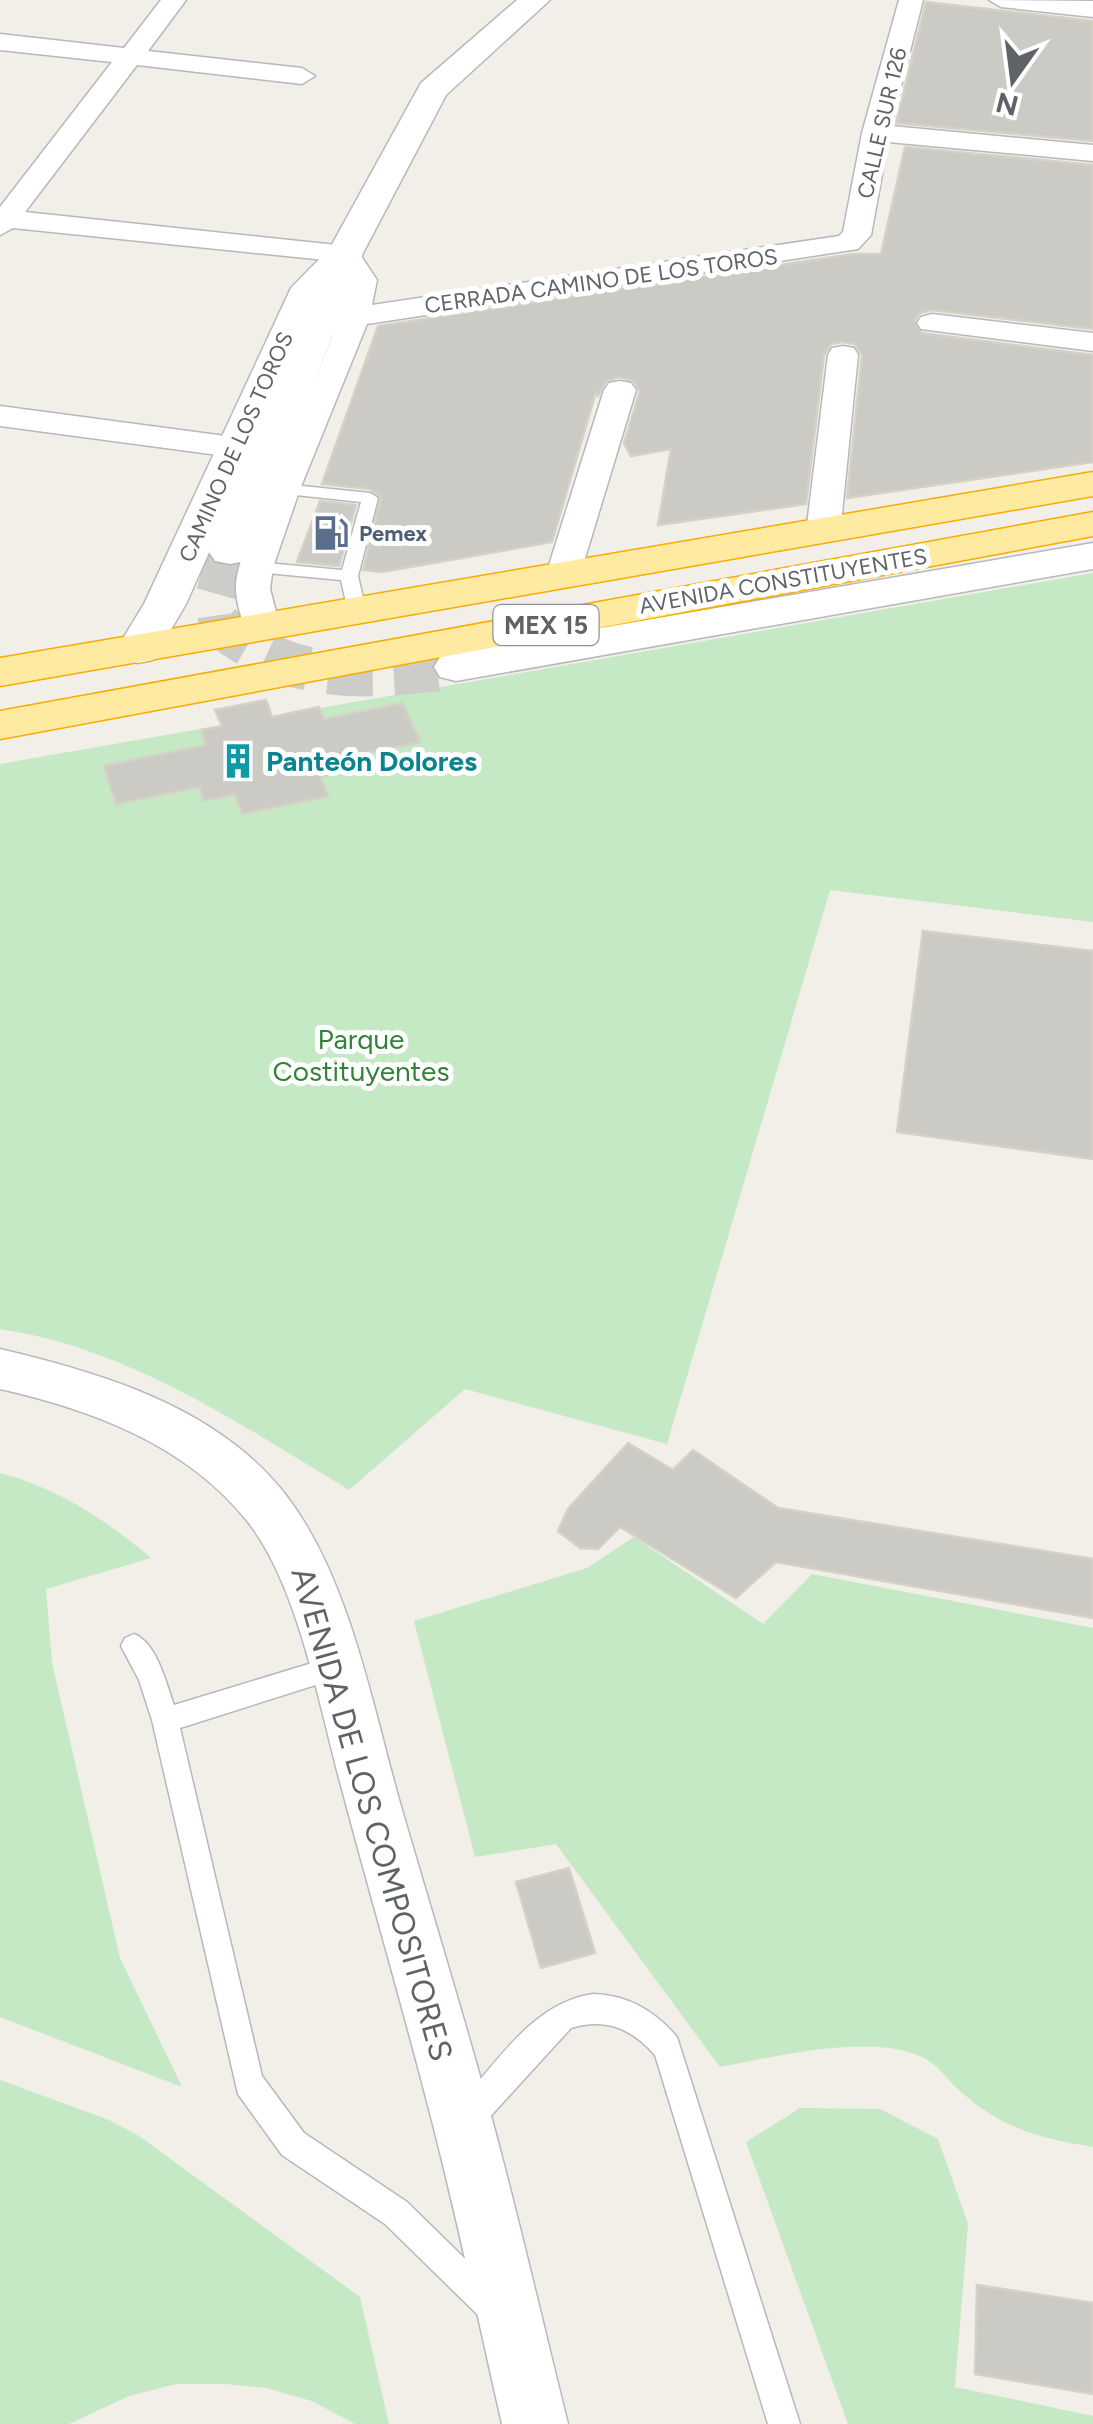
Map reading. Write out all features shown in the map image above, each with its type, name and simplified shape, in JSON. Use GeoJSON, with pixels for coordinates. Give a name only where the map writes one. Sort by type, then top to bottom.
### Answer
{"type":"FeatureCollection","features":[{"type":"Feature","properties":{"kind":"highway","name":"AVENIDA CONSTITUYENTES"},"geometry":{"type":"LineString","coordinates":[[0,672],[262,627],[353,594],[562,578],[1093,484]]}},
{"type":"Feature","properties":{"kind":"highway","name":"AVENIDA CONSTITUYENTES"},"geometry":{"type":"LineString","coordinates":[[0,725],[1093,524]]}},
{"type":"Feature","properties":{"kind":"main road","name":"CAMINO DE LOS TOROS"},"geometry":{"type":"LineString","coordinates":[[243,559],[345,254],[432,90],[536,0]]}},
{"type":"Feature","properties":{"kind":"main road","name":"CAMINO DE LOS TOROS"},"geometry":{"type":"LineString","coordinates":[[138,650],[165,604],[308,288],[345,254]]}},
{"type":"Feature","properties":{"kind":"main road"},"geometry":{"type":"LineString","coordinates":[[456,666],[1093,556]]}},
{"type":"Feature","properties":{"kind":"street"},"geometry":{"type":"LineString","coordinates":[[2,221],[174,0]]}},
{"type":"Feature","properties":{"kind":"street","name":"CALLE SUR 126"},"geometry":{"type":"LineString","coordinates":[[848,243],[857,235],[876,133],[911,0]]}},
{"type":"Feature","properties":{"kind":"street"},"geometry":{"type":"LineString","coordinates":[[1001,0],[1093,9]]}},
{"type":"Feature","properties":{"kind":"street"},"geometry":{"type":"LineString","coordinates":[[0,42],[302,76]]}},
{"type":"Feature","properties":{"kind":"street"},"geometry":{"type":"LineString","coordinates":[[876,133],[1093,153]]}},
{"type":"Feature","properties":{"kind":"street"},"geometry":{"type":"LineString","coordinates":[[2,221],[345,254],[362,280],[355,317],[283,489],[243,559],[262,627]]}},
{"type":"Feature","properties":{"kind":"street","name":"CERRADA CAMINO DE LOS TOROS"},"geometry":{"type":"LineString","coordinates":[[355,317],[848,243]]}},
{"type":"Feature","properties":{"kind":"street"},"geometry":{"type":"LineString","coordinates":[[932,323],[1093,342]]}},
{"type":"Feature","properties":{"kind":"street"},"geometry":{"type":"LineString","coordinates":[[823,533],[842,355]]}},
{"type":"Feature","properties":{"kind":"street"},"geometry":{"type":"LineString","coordinates":[[562,578],[620,390]]}},
{"type":"Feature","properties":{"kind":"street"},"geometry":{"type":"LineString","coordinates":[[0,416],[233,448]]}},
{"type":"Feature","properties":{"kind":"street","name":"AVENIDA DE LOS COMPOSITORES"},"geometry":{"type":"LineString","coordinates":[[0,1369],[87,1389],[138,1410],[206,1451],[238,1478],[291,1544],[313,1596],[463,2124],[535,2424]]}},
{"type":"Feature","properties":{"kind":"lane"},"geometry":{"type":"LineString","coordinates":[[243,559],[353,594],[370,498],[283,489]]}},
{"type":"Feature","properties":{"kind":"lane"},"geometry":{"type":"LineString","coordinates":[[134,1646],[151,1676],[165,1720],[249,2083],[293,2144],[396,2213],[515,2329]]}},
{"type":"Feature","properties":{"kind":"lane"},"geometry":{"type":"LineString","coordinates":[[165,1720],[334,1668]]}},
{"type":"Feature","properties":{"kind":"lane"},"geometry":{"type":"LineString","coordinates":[[463,2124],[561,2016],[610,2007],[650,2025],[666,2047],[784,2424]]}},
{"type":"Feature","properties":{"kind":"green space","name":"Parque Costituyentes"},"geometry":{"type":"Polygon","coordinates":[[[1093,573],[1093,922],[830,890],[667,1444],[465,1389],[349,1490],[225,1415],[138,1371],[48,1339],[0,1329],[0,764],[1093,573]]]}},
{"type":"Feature","properties":{"kind":"green space"},"geometry":{"type":"Polygon","coordinates":[[[0,1473],[42,1487],[80,1507],[151,1558],[46,1589],[52,1663],[120,1958],[182,2087],[0,2017],[0,1473]]]}},
{"type":"Feature","properties":{"kind":"green space"},"geometry":{"type":"Polygon","coordinates":[[[634,1537],[763,1624],[812,1574],[1093,1628],[1093,2147],[1039,2135],[991,2115],[931,2062],[905,2051],[880,2047],[824,2049],[720,2067],[556,1844],[475,1857],[414,1621],[587,1568],[634,1537]]]}},
{"type":"Feature","properties":{"kind":"green space"},"geometry":{"type":"Polygon","coordinates":[[[0,2080],[109,2120],[139,2136],[360,2297],[389,2424],[355,2424],[312,2401],[266,2388],[176,2384],[129,2396],[69,2424],[0,2424],[0,2080]]]}},
{"type":"Feature","properties":{"kind":"green space"},"geometry":{"type":"Polygon","coordinates":[[[800,2108],[880,2109],[938,2139],[968,2224],[955,2387],[1093,2416],[1093,2424],[848,2424],[746,2142],[800,2108]]]}},
{"type":"Feature","properties":{"kind":"building"},"geometry":{"type":"Polygon","coordinates":[[[926,2],[1093,21],[1093,141],[896,123],[926,2]]]}},
{"type":"Feature","properties":{"kind":"building"},"geometry":{"type":"Polygon","coordinates":[[[905,147],[1093,165],[1093,329],[932,310],[920,313],[914,321],[921,333],[1093,355],[1093,462],[847,498],[862,355],[855,344],[842,342],[831,344],[824,355],[806,504],[658,525],[671,449],[631,456],[624,443],[640,391],[634,381],[619,377],[606,381],[598,396],[596,392],[552,542],[382,572],[363,570],[381,497],[370,489],[322,484],[378,326],[853,254],[881,254],[905,147]]]}},
{"type":"Feature","properties":{"kind":"building","name":"Pemex"},"geometry":{"type":"Polygon","coordinates":[[[320,501],[356,505],[339,566],[297,562],[320,501]]]}},
{"type":"Feature","properties":{"kind":"building","name":"Panteón Dolores"},"geometry":{"type":"Polygon","coordinates":[[[266,700],[272,717],[319,707],[324,719],[403,703],[420,742],[348,757],[354,769],[320,777],[328,796],[242,814],[235,794],[204,801],[199,787],[116,804],[104,766],[206,745],[201,730],[222,726],[215,710],[266,700]]]}},
{"type":"Feature","properties":{"kind":"building"},"geometry":{"type":"Polygon","coordinates":[[[923,931],[1093,951],[1093,1159],[897,1132],[923,931]]]}},
{"type":"Feature","properties":{"kind":"building"},"geometry":{"type":"Polygon","coordinates":[[[628,1443],[673,1470],[693,1450],[778,1508],[1093,1559],[1093,1618],[776,1562],[736,1598],[620,1527],[598,1549],[580,1548],[558,1531],[568,1509],[628,1443]]]}},
{"type":"Feature","properties":{"kind":"building"},"geometry":{"type":"Polygon","coordinates":[[[569,1868],[595,1953],[541,1968],[516,1882],[569,1868]]]}},
{"type":"Feature","properties":{"kind":"building"},"geometry":{"type":"Polygon","coordinates":[[[977,2285],[1093,2303],[1093,2394],[975,2374],[977,2285]]]}},
{"type":"Feature","properties":{"kind":"tunnel"},"geometry":{"type":"LineString","coordinates":[[230,552],[217,598],[221,626],[248,645],[276,659],[333,673],[392,674],[456,667]]}},
{"type":"Feature","properties":{"kind":"place","name":"Pemex"},"geometry":{"type":"Point","coordinates":[331,533]}},
{"type":"Feature","properties":{"kind":"place","name":"Panteón Dolores"},"geometry":{"type":"Point","coordinates":[238,761]}}]}
